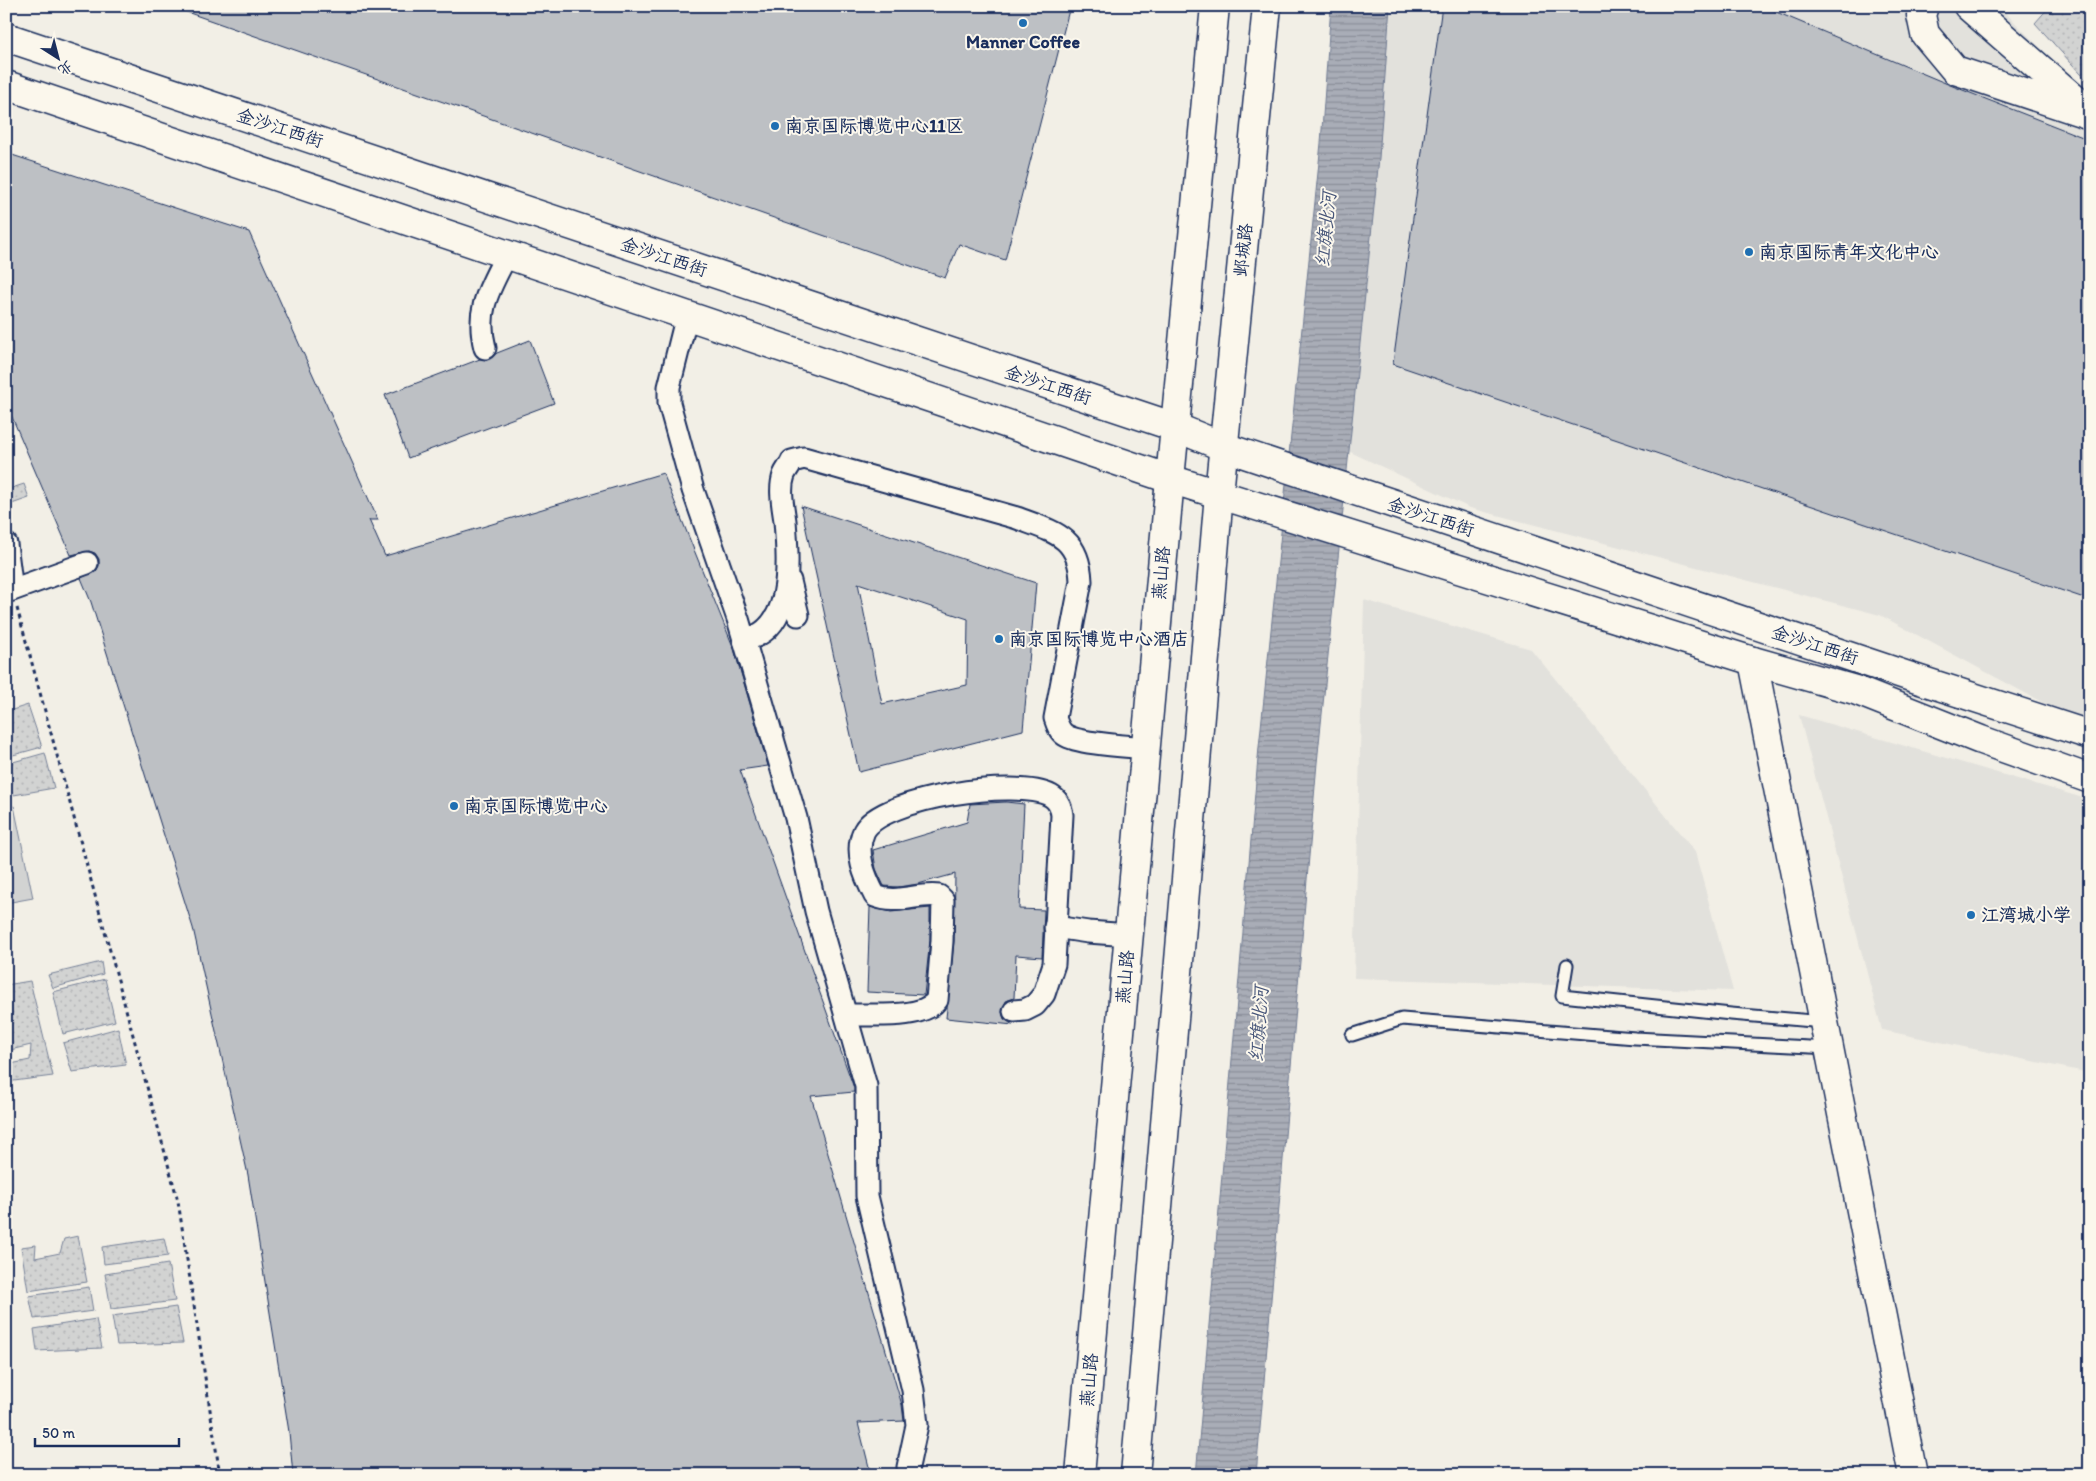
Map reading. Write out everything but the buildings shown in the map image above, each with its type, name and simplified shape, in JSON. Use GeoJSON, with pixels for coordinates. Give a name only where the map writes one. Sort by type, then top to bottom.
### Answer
{"type":"FeatureCollection","features":[{"type":"Feature","properties":{"kind":"street"},"geometry":{"type":"LineString","coordinates":[[1170,479],[1215,6]]}},
{"type":"Feature","properties":{"kind":"street","name":"邺城路"},"geometry":{"type":"LineString","coordinates":[[1219,494],[1267,6]]}},
{"type":"Feature","properties":{"kind":"street"},"geometry":{"type":"LineString","coordinates":[[1924,6],[1921,15],[1925,34],[1955,70],[2090,114]]}},
{"type":"Feature","properties":{"kind":"street"},"geometry":{"type":"LineString","coordinates":[[1968,6],[2090,114]]}},
{"type":"Feature","properties":{"kind":"street","name":"金沙江西街"},"geometry":{"type":"LineString","coordinates":[[6,37],[1175,427],[1224,447],[2090,735]]}},
{"type":"Feature","properties":{"kind":"street","name":"金沙江西街"},"geometry":{"type":"LineString","coordinates":[[6,85],[1170,479],[1753,661],[1855,690],[1981,740],[2090,780]]}},
{"type":"Feature","properties":{"kind":"street"},"geometry":{"type":"LineString","coordinates":[[485,348],[480,330],[484,301],[507,254]]}},
{"type":"Feature","properties":{"kind":"street"},"geometry":{"type":"LineString","coordinates":[[687,315],[673,367],[669,387],[669,403],[694,490],[744,640],[796,818],[816,911],[866,1086],[867,1196],[913,1390],[917,1425],[908,1467],[909,1475]]}},
{"type":"Feature","properties":{"kind":"street"},"geometry":{"type":"LineString","coordinates":[[798,615],[787,569],[782,494],[784,475],[792,461],[804,458],[1017,518],[1047,529],[1065,540],[1076,551],[1082,581],[1056,718],[1059,728],[1064,734],[1075,739],[1146,748]]}},
{"type":"Feature","properties":{"kind":"street","name":"燕山路"},"geometry":{"type":"LineString","coordinates":[[1080,1475],[1170,479]]}},
{"type":"Feature","properties":{"kind":"street"},"geometry":{"type":"LineString","coordinates":[[1135,1475],[1219,494]]}},
{"type":"Feature","properties":{"kind":"street"},"geometry":{"type":"LineString","coordinates":[[6,544],[9,588],[87,563]]}},
{"type":"Feature","properties":{"kind":"street"},"geometry":{"type":"LineString","coordinates":[[744,640],[760,635],[771,626],[783,603],[787,569]]}},
{"type":"Feature","properties":{"kind":"street"},"geometry":{"type":"LineString","coordinates":[[1753,661],[1913,1475]]}},
{"type":"Feature","properties":{"kind":"street"},"geometry":{"type":"LineString","coordinates":[[847,1015],[914,1013],[926,1009],[937,1000],[943,900],[940,896],[933,895],[908,900],[884,900],[875,896],[864,874],[860,849],[864,831],[878,815],[906,805],[963,792],[1014,788],[1052,796],[1058,802],[1062,815],[1054,964],[1044,994],[1036,1005],[1025,1010],[1014,1011]]}},
{"type":"Feature","properties":{"kind":"street"},"geometry":{"type":"LineString","coordinates":[[1055,927],[1129,935]]}},
{"type":"Feature","properties":{"kind":"lane"},"geometry":{"type":"LineString","coordinates":[[1567,964],[1562,996],[1824,1022]]}},
{"type":"Feature","properties":{"kind":"lane"},"geometry":{"type":"LineString","coordinates":[[1352,1035],[1402,1019],[1635,1038],[1829,1048]]}},
{"type":"Feature","properties":{"kind":"path"},"geometry":{"type":"LineString","coordinates":[[9,588],[178,1201],[220,1475]]}},
{"type":"Feature","properties":{"kind":"shaded area","name":"南京国际青年文化中心"},"geometry":{"type":"Polygon","coordinates":[[[1379,6],[1999,6],[2090,99],[2090,728],[1880,615],[1470,508],[1331,443],[1379,6]]]}},
{"type":"Feature","properties":{"kind":"shaded area"},"geometry":{"type":"Polygon","coordinates":[[[2050,6],[2090,6],[2090,84],[2035,23],[2050,6]]]}},
{"type":"Feature","properties":{"kind":"shaded area"},"geometry":{"type":"Polygon","coordinates":[[[24,484],[29,498],[6,506],[6,490],[24,484]]]}},
{"type":"Feature","properties":{"kind":"shaded area"},"geometry":{"type":"Polygon","coordinates":[[[1364,600],[1531,649],[1695,852],[1733,991],[1354,978],[1364,600]]]}},
{"type":"Feature","properties":{"kind":"shaded area"},"geometry":{"type":"Polygon","coordinates":[[[28,705],[42,747],[6,757],[6,712],[28,705]]]}},
{"type":"Feature","properties":{"kind":"shaded area","name":"江湾城小学"},"geometry":{"type":"Polygon","coordinates":[[[1799,715],[2090,800],[2090,1073],[1882,1030],[1799,715]]]}},
{"type":"Feature","properties":{"kind":"shaded area"},"geometry":{"type":"Polygon","coordinates":[[[45,753],[54,788],[8,796],[6,764],[45,753]]]}},
{"type":"Feature","properties":{"kind":"shaded area"},"geometry":{"type":"Polygon","coordinates":[[[14,806],[33,898],[6,903],[6,807],[14,806]]]}},
{"type":"Feature","properties":{"kind":"shaded area"},"geometry":{"type":"Polygon","coordinates":[[[101,962],[103,974],[53,988],[48,975],[101,962]]]}},
{"type":"Feature","properties":{"kind":"shaded area"},"geometry":{"type":"Polygon","coordinates":[[[105,979],[115,1021],[63,1034],[53,992],[105,979]]]}},
{"type":"Feature","properties":{"kind":"shaded area"},"geometry":{"type":"Polygon","coordinates":[[[30,981],[53,1076],[6,1082],[6,1065],[30,1060],[31,1045],[6,1051],[6,985],[30,981]]]}},
{"type":"Feature","properties":{"kind":"shaded area"},"geometry":{"type":"Polygon","coordinates":[[[118,1028],[126,1065],[72,1072],[63,1043],[118,1028]]]}},
{"type":"Feature","properties":{"kind":"shaded area"},"geometry":{"type":"Polygon","coordinates":[[[78,1236],[87,1282],[28,1291],[21,1247],[36,1245],[35,1258],[60,1253],[64,1239],[78,1236]]]}},
{"type":"Feature","properties":{"kind":"shaded area"},"geometry":{"type":"Polygon","coordinates":[[[164,1238],[168,1256],[104,1264],[102,1247],[164,1238]]]}},
{"type":"Feature","properties":{"kind":"shaded area"},"geometry":{"type":"Polygon","coordinates":[[[168,1264],[175,1301],[111,1309],[105,1274],[168,1264]]]}},
{"type":"Feature","properties":{"kind":"shaded area"},"geometry":{"type":"Polygon","coordinates":[[[89,1287],[93,1311],[34,1319],[29,1296],[89,1287]]]}},
{"type":"Feature","properties":{"kind":"shaded area"},"geometry":{"type":"Polygon","coordinates":[[[176,1307],[183,1343],[117,1345],[112,1316],[176,1307]]]}},
{"type":"Feature","properties":{"kind":"shaded area"},"geometry":{"type":"Polygon","coordinates":[[[96,1319],[102,1348],[37,1351],[34,1329],[96,1319]]]}},
{"type":"Feature","properties":{"kind":"water","name":"红旗北河"},"geometry":{"type":"Polygon","coordinates":[[[1331,6],[1390,6],[1379,158],[1317,763],[1256,1475],[1196,1475],[1259,747],[1321,143],[1331,6]]]}},
{"type":"Feature","properties":{"kind":"place","name":"Manner Coffee"},"geometry":{"type":"Point","coordinates":[1023,23]}},
{"type":"Feature","properties":{"kind":"place","name":"南京国际博览中心11区"},"geometry":{"type":"Point","coordinates":[775,126]}},
{"type":"Feature","properties":{"kind":"place","name":"南京国际青年文化中心"},"geometry":{"type":"Point","coordinates":[1749,252]}},
{"type":"Feature","properties":{"kind":"place","name":"南京国际博览中心酒店"},"geometry":{"type":"Point","coordinates":[999,639]}},
{"type":"Feature","properties":{"kind":"place","name":"南京国际博览中心"},"geometry":{"type":"Point","coordinates":[454,806]}},
{"type":"Feature","properties":{"kind":"place","name":"江湾城小学"},"geometry":{"type":"Point","coordinates":[1971,915]}}]}
